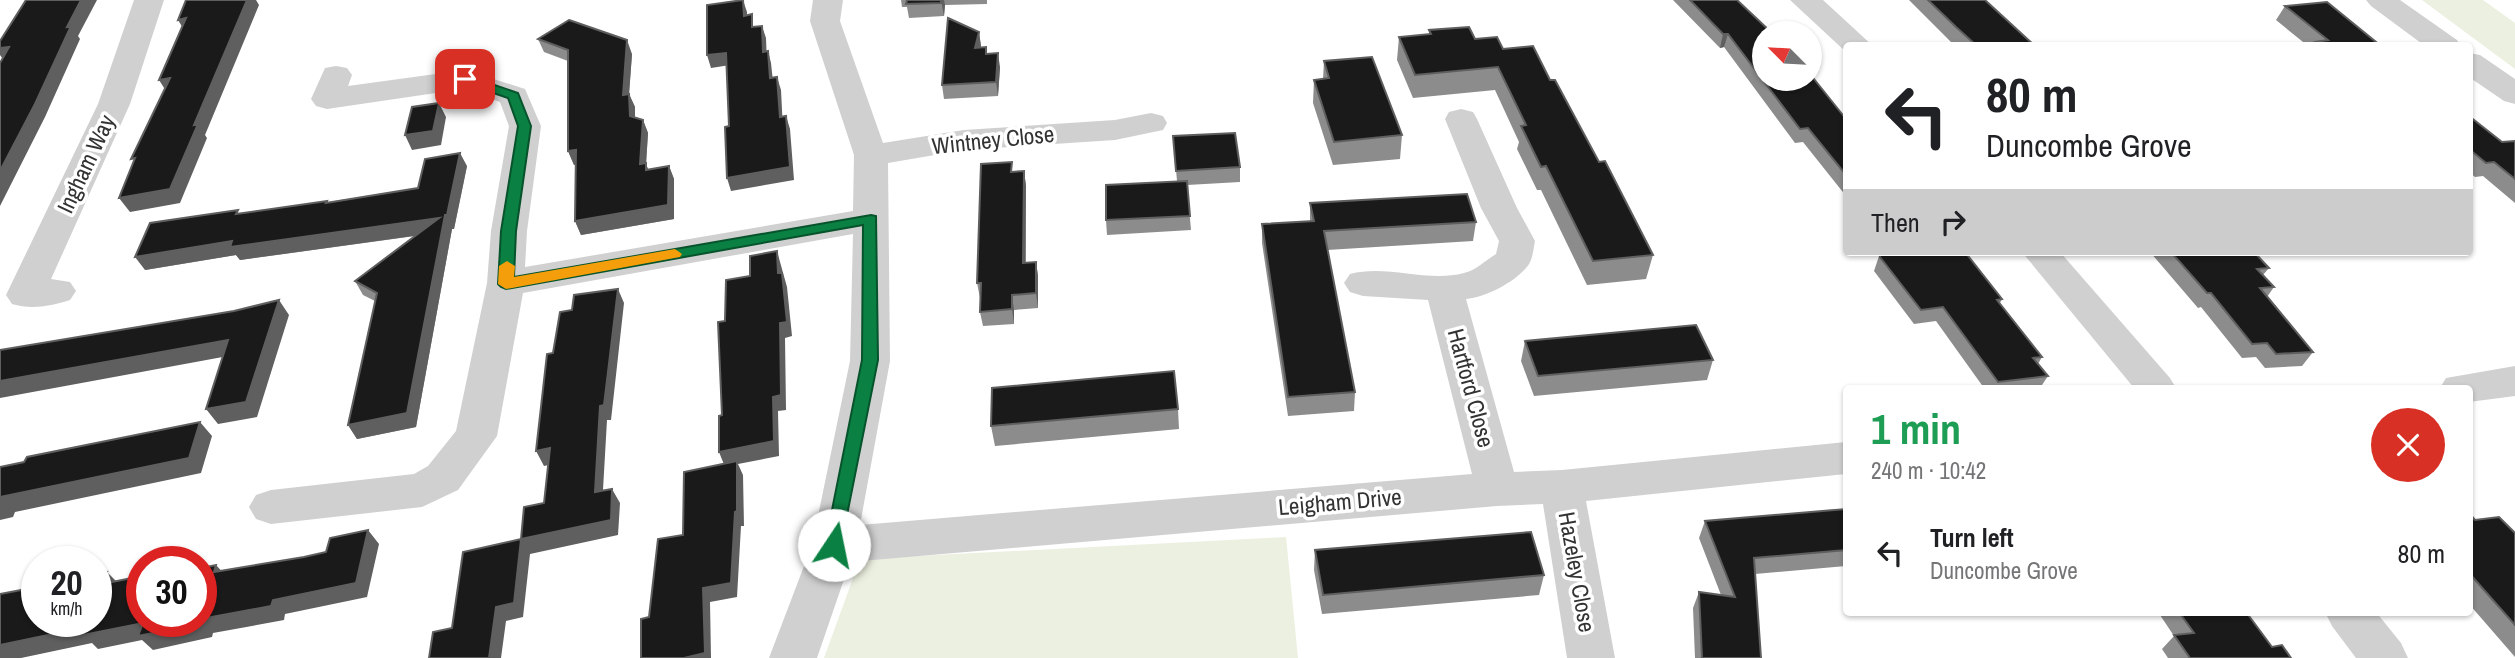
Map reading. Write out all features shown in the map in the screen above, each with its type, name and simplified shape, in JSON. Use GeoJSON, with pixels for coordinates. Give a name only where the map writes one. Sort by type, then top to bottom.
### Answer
{"type":"FeatureCollection","features":[{"type":"Feature","properties":{"kind":"street","name":"Ingham Way"},"geometry":{"type":"LineString","coordinates":[[57,291],[25,295],[114,104],[149,0]]}},
{"type":"Feature","properties":{"kind":"street"},"geometry":{"type":"LineString","coordinates":[[793,658],[834,545],[870,360],[872,155],[825,20],[828,0]]}},
{"type":"Feature","properties":{"kind":"street"},"geometry":{"type":"LineString","coordinates":[[1805,0],[1853,42]]}},
{"type":"Feature","properties":{"kind":"street"},"geometry":{"type":"LineString","coordinates":[[2381,0],[2440,42]]}},
{"type":"Feature","properties":{"kind":"street"},"geometry":{"type":"LineString","coordinates":[[2473,65],[2515,94]]}},
{"type":"Feature","properties":{"kind":"street"},"geometry":{"type":"LineString","coordinates":[[271,506],[422,490],[443,478],[476,436],[506,284],[509,231],[525,126],[514,96],[465,79],[327,99],[335,75]]}},
{"type":"Feature","properties":{"kind":"street"},"geometry":{"type":"LineString","coordinates":[[1363,283],[1444,288],[1474,285],[1513,260],[1517,241],[1499,208],[1461,119]]}},
{"type":"Feature","properties":{"kind":"street","name":"Wintney Close"},"geometry":{"type":"LineString","coordinates":[[872,155],[964,140],[1114,143],[1151,123]]}},
{"type":"Feature","properties":{"kind":"street"},"geometry":{"type":"LineString","coordinates":[[506,284],[871,219]]}},
{"type":"Feature","properties":{"kind":"street"},"geometry":{"type":"LineString","coordinates":[[2043,256],[2153,385]]}},
{"type":"Feature","properties":{"kind":"street","name":"Hartford Close"},"geometry":{"type":"LineString","coordinates":[[1444,288],[1497,489]]}},
{"type":"Feature","properties":{"kind":"street"},"geometry":{"type":"LineString","coordinates":[[2473,386],[2515,381]]}},
{"type":"Feature","properties":{"kind":"street","name":"Leigham Drive"},"geometry":{"type":"LineString","coordinates":[[834,545],[1497,489],[1562,487],[1843,458]]}},
{"type":"Feature","properties":{"kind":"street","name":"Hazeley Close"},"geometry":{"type":"LineString","coordinates":[[1562,487],[1591,658]]}},
{"type":"Feature","properties":{"kind":"street"},"geometry":{"type":"LineString","coordinates":[[2351,616],[2384,658]]}},
{"type":"Feature","properties":{"kind":"green space"},"geometry":{"type":"Polygon","coordinates":[[[2422,0],[2483,0],[2515,23],[2515,69],[2422,0]]]}},
{"type":"Feature","properties":{"kind":"green space"},"geometry":{"type":"Polygon","coordinates":[[[1286,537],[1298,658],[824,658],[860,559],[1286,537]]]}},
{"type":"Feature","properties":{"kind":"building"},"geometry":{"type":"Polygon","coordinates":[[[26,0],[81,0],[35,104],[0,171],[0,63],[9,47],[0,48],[0,41],[26,0]]]}},
{"type":"Feature","properties":{"kind":"building"},"geometry":{"type":"Polygon","coordinates":[[[186,0],[247,0],[170,189],[119,198],[135,158],[131,159],[170,78],[159,80],[186,18],[178,20],[186,0]]]}},
{"type":"Feature","properties":{"kind":"building"},"geometry":{"type":"Polygon","coordinates":[[[743,0],[744,16],[752,14],[752,27],[762,26],[763,52],[768,51],[770,78],[777,77],[780,117],[786,116],[790,167],[727,178],[725,127],[729,126],[726,53],[707,55],[707,5],[743,0]]]}},
{"type":"Feature","properties":{"kind":"building"},"geometry":{"type":"Polygon","coordinates":[[[907,0],[941,0],[941,3],[906,4],[907,0]]]}},
{"type":"Feature","properties":{"kind":"building"},"geometry":{"type":"Polygon","coordinates":[[[1690,0],[1737,0],[1759,21],[1752,21],[1752,66],[1728,34],[1723,34],[1690,0]]]}},
{"type":"Feature","properties":{"kind":"building"},"geometry":{"type":"Polygon","coordinates":[[[1928,0],[1985,0],[2031,42],[1973,42],[1928,0]]]}},
{"type":"Feature","properties":{"kind":"building"},"geometry":{"type":"Polygon","coordinates":[[[2327,2],[2376,42],[2315,42],[2328,40],[2285,6],[2327,2]]]}},
{"type":"Feature","properties":{"kind":"building"},"geometry":{"type":"Polygon","coordinates":[[[948,18],[979,32],[975,48],[986,47],[986,54],[998,53],[996,82],[942,85],[948,18]]]}},
{"type":"Feature","properties":{"kind":"building"},"geometry":{"type":"Polygon","coordinates":[[[569,20],[627,40],[623,95],[629,94],[630,116],[643,120],[640,164],[646,163],[646,170],[669,166],[668,205],[575,221],[576,150],[568,151],[568,50],[538,39],[569,20]]]}},
{"type":"Feature","properties":{"kind":"building"},"geometry":{"type":"Polygon","coordinates":[[[1469,27],[1475,39],[1497,37],[1503,49],[1533,46],[1550,80],[1555,80],[1599,162],[1605,161],[1653,255],[1593,261],[1546,166],[1541,167],[1521,126],[1526,125],[1498,67],[1415,75],[1399,37],[1431,34],[1429,30],[1469,27]]]}},
{"type":"Feature","properties":{"kind":"building"},"geometry":{"type":"Polygon","coordinates":[[[1372,57],[1402,135],[1334,142],[1314,80],[1329,78],[1324,61],[1372,57]]]}},
{"type":"Feature","properties":{"kind":"building"},"geometry":{"type":"Polygon","coordinates":[[[1822,89],[1843,115],[1843,171],[1808,128],[1800,129],[1771,91],[1822,89]]]}},
{"type":"Feature","properties":{"kind":"building"},"geometry":{"type":"Polygon","coordinates":[[[439,103],[433,131],[405,135],[412,107],[439,103]]]}},
{"type":"Feature","properties":{"kind":"building"},"geometry":{"type":"Polygon","coordinates":[[[2473,119],[2502,142],[2515,141],[2515,179],[2494,162],[2486,163],[2473,152],[2473,119]]]}},
{"type":"Feature","properties":{"kind":"building"},"geometry":{"type":"Polygon","coordinates":[[[1235,133],[1240,167],[1176,171],[1173,136],[1235,133]]]}},
{"type":"Feature","properties":{"kind":"building"},"geometry":{"type":"Polygon","coordinates":[[[460,153],[445,215],[407,413],[348,425],[377,293],[355,281],[439,218],[230,247],[232,241],[135,257],[150,223],[238,210],[236,214],[327,201],[326,203],[418,188],[425,159],[460,153]]]}},
{"type":"Feature","properties":{"kind":"building"},"geometry":{"type":"Polygon","coordinates":[[[1012,162],[1011,172],[1024,171],[1023,263],[1036,262],[1036,293],[1012,295],[1012,309],[980,312],[981,283],[977,283],[981,164],[1012,162]]]}},
{"type":"Feature","properties":{"kind":"building"},"geometry":{"type":"Polygon","coordinates":[[[1187,181],[1190,216],[1106,220],[1106,185],[1187,181]]]}},
{"type":"Feature","properties":{"kind":"building"},"geometry":{"type":"Polygon","coordinates":[[[1467,194],[1476,222],[1324,231],[1355,392],[1288,397],[1262,224],[1314,221],[1310,203],[1467,194]]]}},
{"type":"Feature","properties":{"kind":"building"},"geometry":{"type":"Polygon","coordinates":[[[777,251],[787,322],[780,323],[781,395],[773,397],[774,441],[719,452],[719,416],[722,415],[718,322],[725,321],[726,280],[750,276],[750,256],[777,251]]]}},
{"type":"Feature","properties":{"kind":"building"},"geometry":{"type":"Polygon","coordinates":[[[1968,256],[2002,299],[1997,300],[2042,357],[2033,358],[2048,376],[1998,382],[1943,307],[1921,310],[1880,257],[1968,256]]]}},
{"type":"Feature","properties":{"kind":"building"},"geometry":{"type":"Polygon","coordinates":[[[2175,256],[2258,256],[2269,268],[2257,269],[2274,287],[2260,288],[2313,352],[2276,354],[2267,343],[2252,344],[2211,293],[2207,293],[2175,256]]]}},
{"type":"Feature","properties":{"kind":"building"},"geometry":{"type":"Polygon","coordinates":[[[618,289],[604,405],[600,406],[595,492],[612,489],[611,520],[521,539],[524,507],[544,503],[550,448],[536,451],[547,354],[553,353],[560,312],[572,310],[574,295],[618,289]]]}},
{"type":"Feature","properties":{"kind":"building"},"geometry":{"type":"Polygon","coordinates":[[[279,300],[246,402],[206,409],[228,340],[0,381],[0,350],[234,311],[279,300]]]}},
{"type":"Feature","properties":{"kind":"building"},"geometry":{"type":"Polygon","coordinates":[[[1696,325],[1713,360],[1538,376],[1525,341],[1696,325]]]}},
{"type":"Feature","properties":{"kind":"building"},"geometry":{"type":"Polygon","coordinates":[[[1174,371],[1178,409],[991,426],[992,388],[1174,371]]]}},
{"type":"Feature","properties":{"kind":"building"},"geometry":{"type":"Polygon","coordinates":[[[200,422],[189,458],[0,497],[0,467],[24,462],[27,457],[200,422]]]}},
{"type":"Feature","properties":{"kind":"building"},"geometry":{"type":"Polygon","coordinates":[[[737,461],[737,511],[731,583],[703,588],[705,653],[684,658],[641,658],[641,619],[649,617],[658,539],[683,535],[684,472],[737,461]]]}},
{"type":"Feature","properties":{"kind":"building"},"geometry":{"type":"Polygon","coordinates":[[[1843,509],[1843,550],[1754,558],[1761,658],[1702,658],[1699,592],[1735,597],[1705,521],[1843,509]]]}},
{"type":"Feature","properties":{"kind":"building"},"geometry":{"type":"Polygon","coordinates":[[[2499,517],[2515,533],[2515,625],[2473,578],[2473,518],[2475,520],[2499,517]]]}},
{"type":"Feature","properties":{"kind":"building"},"geometry":{"type":"Polygon","coordinates":[[[368,530],[356,583],[273,600],[271,606],[217,616],[217,572],[326,552],[330,538],[368,530]]]}},
{"type":"Feature","properties":{"kind":"building"},"geometry":{"type":"Polygon","coordinates":[[[1531,532],[1544,575],[1323,595],[1315,550],[1531,532]]]}},
{"type":"Feature","properties":{"kind":"building"},"geometry":{"type":"Polygon","coordinates":[[[521,539],[514,603],[496,607],[489,658],[429,658],[433,632],[452,628],[463,552],[521,539]]]}},
{"type":"Feature","properties":{"kind":"building"},"geometry":{"type":"Polygon","coordinates":[[[126,579],[126,626],[112,629],[112,582],[126,579]]]}},
{"type":"Feature","properties":{"kind":"building"},"geometry":{"type":"Polygon","coordinates":[[[21,590],[21,637],[38,637],[0,645],[0,594],[21,590]]]}},
{"type":"Feature","properties":{"kind":"building"},"geometry":{"type":"Polygon","coordinates":[[[2182,616],[2249,616],[2272,647],[2282,645],[2291,658],[2190,658],[2174,635],[2194,633],[2182,616]]]}},
{"type":"Feature","properties":{"kind":"slow traffic"},"geometry":{"type":"LineString","coordinates":[[507,266],[506,284],[675,254]]}},
{"type":"Feature","properties":{"kind":"route"},"geometry":{"type":"LineString","coordinates":[[465,79],[492,86],[514,96],[525,126],[509,231],[506,284],[871,219],[870,360],[834,545]]}}]}
